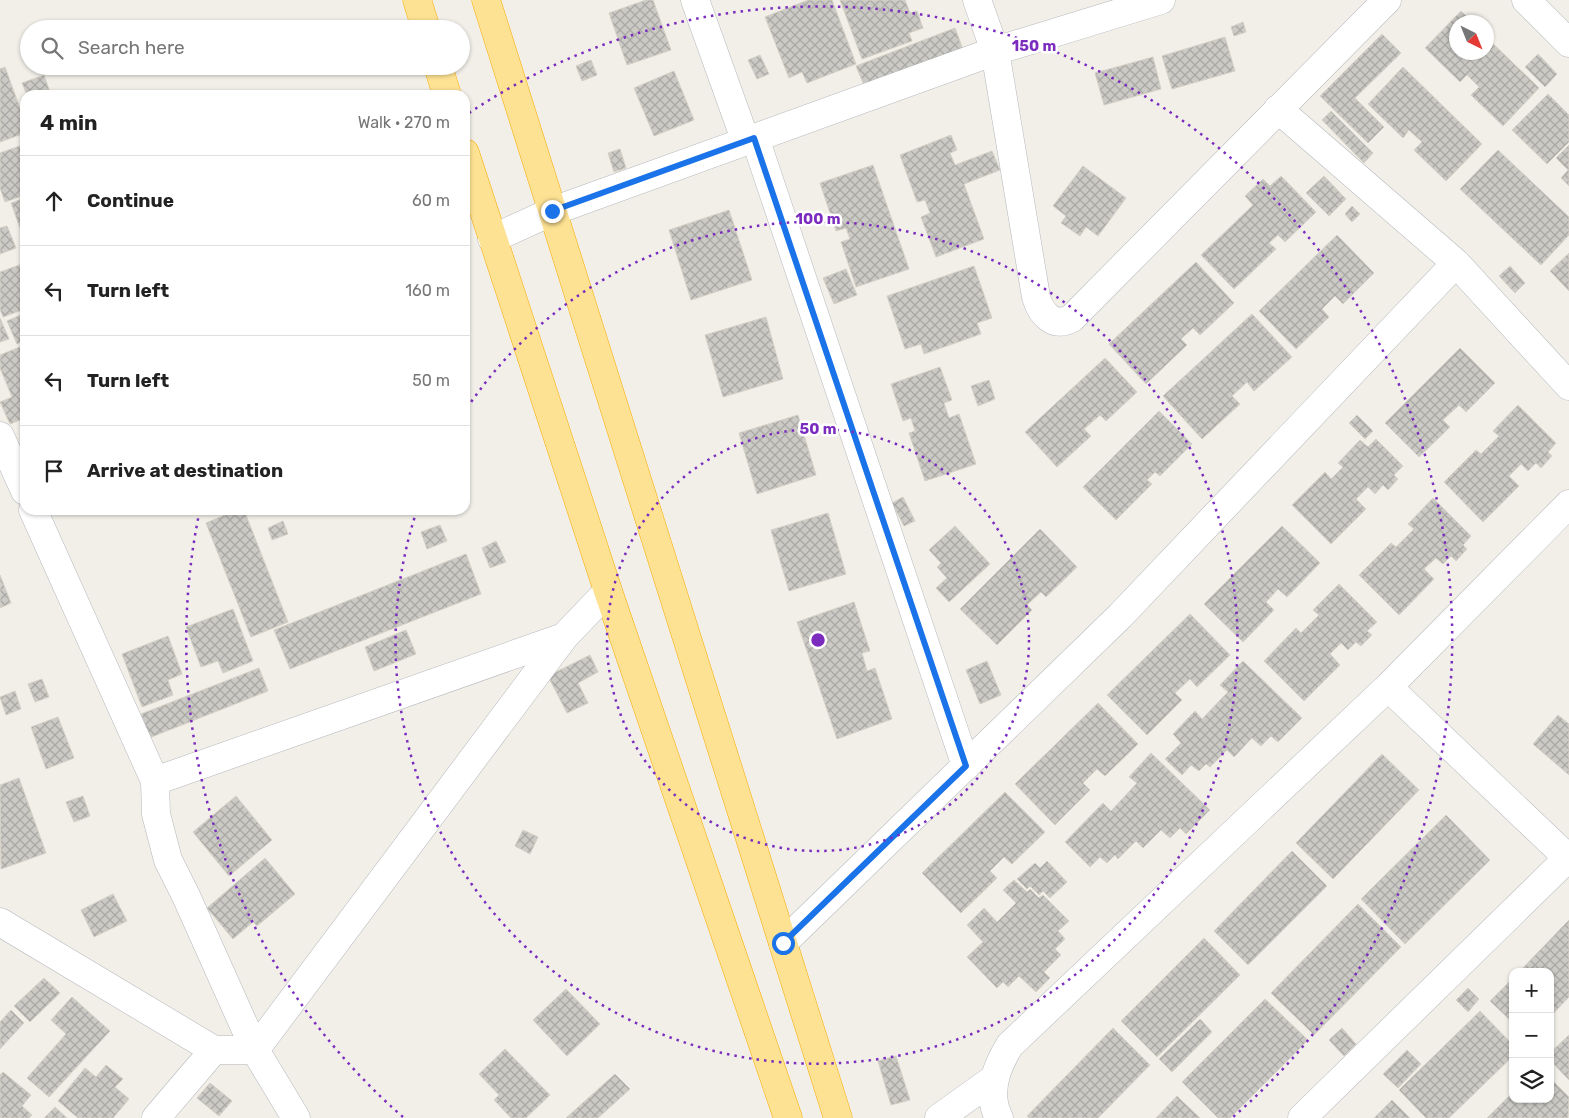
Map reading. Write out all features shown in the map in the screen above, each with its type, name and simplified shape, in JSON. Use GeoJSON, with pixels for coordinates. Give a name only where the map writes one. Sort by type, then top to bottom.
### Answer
{"type":"FeatureCollection","features":[{"type":"Feature","properties":{"kind":"highway"},"geometry":{"type":"LineString","coordinates":[[417,0],[423,20]]}},
{"type":"Feature","properties":{"kind":"highway"},"geometry":{"type":"LineString","coordinates":[[486,0],[838,1118]]}},
{"type":"Feature","properties":{"kind":"highway"},"geometry":{"type":"LineString","coordinates":[[441,75],[445,90]]}},
{"type":"Feature","properties":{"kind":"highway"},"geometry":{"type":"LineString","coordinates":[[470,169],[608,592],[788,1118]]}},
{"type":"Feature","properties":{"kind":"street"},"geometry":{"type":"LineString","coordinates":[[695,0],[750,140],[966,766]]}},
{"type":"Feature","properties":{"kind":"street"},"geometry":{"type":"LineString","coordinates":[[977,0],[995,51],[1036,297],[1039,307],[1046,315],[1055,321],[1064,323],[1072,318],[1387,0]]}},
{"type":"Feature","properties":{"kind":"street"},"geometry":{"type":"LineString","coordinates":[[492,239],[552,211],[995,51],[1161,0]]}},
{"type":"Feature","properties":{"kind":"street"},"geometry":{"type":"LineString","coordinates":[[1526,0],[1569,42]]}},
{"type":"Feature","properties":{"kind":"street"},"geometry":{"type":"LineString","coordinates":[[1278,109],[1456,263],[1569,386]]}},
{"type":"Feature","properties":{"kind":"street"},"geometry":{"type":"LineString","coordinates":[[783,943],[1120,616],[1456,263]]}},
{"type":"Feature","properties":{"kind":"street"},"geometry":{"type":"LineString","coordinates":[[0,436],[20,480]]}},
{"type":"Feature","properties":{"kind":"street"},"geometry":{"type":"LineString","coordinates":[[999,1118],[993,1095],[995,1078],[1001,1060],[1010,1045],[1388,687],[1569,504]]}},
{"type":"Feature","properties":{"kind":"street"},"geometry":{"type":"LineString","coordinates":[[35,515],[154,781],[156,814],[168,860],[256,1050],[296,1118]]}},
{"type":"Feature","properties":{"kind":"street"},"geometry":{"type":"LineString","coordinates":[[256,1050],[564,637],[608,592]]}},
{"type":"Feature","properties":{"kind":"street"},"geometry":{"type":"LineString","coordinates":[[154,781],[564,637]]}},
{"type":"Feature","properties":{"kind":"street"},"geometry":{"type":"LineString","coordinates":[[1302,1118],[1569,858],[1388,687]]}},
{"type":"Feature","properties":{"kind":"street"},"geometry":{"type":"LineString","coordinates":[[1,924],[214,1050],[256,1050]]}},
{"type":"Feature","properties":{"kind":"street"},"geometry":{"type":"LineString","coordinates":[[156,1118],[214,1050]]}},
{"type":"Feature","properties":{"kind":"street"},"geometry":{"type":"LineString","coordinates":[[939,1118],[995,1078]]}},
{"type":"Feature","properties":{"kind":"building"},"geometry":{"type":"Polygon","coordinates":[[[646,0],[653,0],[671,50],[627,65],[609,13],[646,0]]]}},
{"type":"Feature","properties":{"kind":"building"},"geometry":{"type":"Polygon","coordinates":[[[808,0],[832,0],[856,64],[807,83],[802,72],[789,78],[765,17],[808,0]]]}},
{"type":"Feature","properties":{"kind":"building"},"geometry":{"type":"Polygon","coordinates":[[[840,0],[905,0],[910,13],[917,11],[923,28],[909,33],[912,41],[862,59],[840,0]]]}},
{"type":"Feature","properties":{"kind":"building"},"geometry":{"type":"Polygon","coordinates":[[[1461,11],[1465,15],[1457,15],[1461,11]]]}},
{"type":"Feature","properties":{"kind":"building"},"geometry":{"type":"Polygon","coordinates":[[[1243,22],[1246,32],[1234,36],[1231,27],[1243,22]]]}},
{"type":"Feature","properties":{"kind":"building"},"geometry":{"type":"Polygon","coordinates":[[[1449,23],[1449,60],[1494,60],[1494,45],[1539,88],[1503,126],[1471,95],[1479,87],[1467,75],[1460,82],[1425,48],[1449,23]]]}},
{"type":"Feature","properties":{"kind":"building"},"geometry":{"type":"Polygon","coordinates":[[[955,28],[964,52],[866,90],[856,66],[955,28]]]}},
{"type":"Feature","properties":{"kind":"building"},"geometry":{"type":"Polygon","coordinates":[[[1382,34],[1401,53],[1355,98],[1384,127],[1368,143],[1320,96],[1382,34]]]}},
{"type":"Feature","properties":{"kind":"building"},"geometry":{"type":"Polygon","coordinates":[[[1225,37],[1235,71],[1172,89],[1162,56],[1225,37]]]}},
{"type":"Feature","properties":{"kind":"building"},"geometry":{"type":"Polygon","coordinates":[[[1538,54],[1557,74],[1545,87],[1525,67],[1538,54]]]}},
{"type":"Feature","properties":{"kind":"building"},"geometry":{"type":"Polygon","coordinates":[[[760,55],[769,74],[757,79],[748,60],[760,55]]]}},
{"type":"Feature","properties":{"kind":"building"},"geometry":{"type":"Polygon","coordinates":[[[1153,57],[1161,89],[1104,105],[1095,73],[1153,57]]]}},
{"type":"Feature","properties":{"kind":"building"},"geometry":{"type":"Polygon","coordinates":[[[591,60],[597,75],[582,81],[576,66],[591,60]]]}},
{"type":"Feature","properties":{"kind":"building"},"geometry":{"type":"Polygon","coordinates":[[[5,67],[20,108],[20,135],[0,142],[0,69],[5,67]]]}},
{"type":"Feature","properties":{"kind":"building"},"geometry":{"type":"Polygon","coordinates":[[[1403,67],[1482,144],[1446,181],[1414,150],[1422,142],[1409,130],[1403,138],[1368,104],[1403,67]]]}},
{"type":"Feature","properties":{"kind":"building"},"geometry":{"type":"Polygon","coordinates":[[[674,71],[694,120],[654,136],[634,88],[674,71]]]}},
{"type":"Feature","properties":{"kind":"building"},"geometry":{"type":"Polygon","coordinates":[[[44,75],[49,90],[25,90],[22,83],[44,75]]]}},
{"type":"Feature","properties":{"kind":"building"},"geometry":{"type":"Polygon","coordinates":[[[1548,94],[1569,115],[1569,142],[1547,164],[1512,130],[1548,94]]]}},
{"type":"Feature","properties":{"kind":"building"},"geometry":{"type":"Polygon","coordinates":[[[1331,111],[1373,153],[1364,163],[1322,120],[1331,111]]]}},
{"type":"Feature","properties":{"kind":"building"},"geometry":{"type":"Polygon","coordinates":[[[951,135],[957,150],[950,153],[955,165],[992,151],[1000,170],[964,184],[984,239],[936,257],[921,217],[930,213],[925,200],[917,202],[900,155],[951,135]]]}},
{"type":"Feature","properties":{"kind":"building"},"geometry":{"type":"Polygon","coordinates":[[[1569,145],[1569,186],[1561,178],[1568,170],[1556,158],[1569,145]]]}},
{"type":"Feature","properties":{"kind":"building"},"geometry":{"type":"Polygon","coordinates":[[[20,146],[20,197],[5,202],[0,188],[0,153],[20,146]]]}},
{"type":"Feature","properties":{"kind":"building"},"geometry":{"type":"Polygon","coordinates":[[[620,149],[626,168],[614,172],[608,153],[620,149]]]}},
{"type":"Feature","properties":{"kind":"building"},"geometry":{"type":"Polygon","coordinates":[[[1498,150],[1569,217],[1569,235],[1541,265],[1460,189],[1498,150]]]}},
{"type":"Feature","properties":{"kind":"building"},"geometry":{"type":"Polygon","coordinates":[[[873,165],[909,269],[856,287],[841,242],[850,239],[846,228],[836,231],[820,183],[873,165]]]}},
{"type":"Feature","properties":{"kind":"building"},"geometry":{"type":"Polygon","coordinates":[[[1083,166],[1126,198],[1098,236],[1086,227],[1080,236],[1061,223],[1066,216],[1053,206],[1083,166]]]}},
{"type":"Feature","properties":{"kind":"building"},"geometry":{"type":"Polygon","coordinates":[[[1281,176],[1316,212],[1285,242],[1278,235],[1269,243],[1276,249],[1234,289],[1201,255],[1253,205],[1245,196],[1263,179],[1270,186],[1281,176]]]}},
{"type":"Feature","properties":{"kind":"building"},"geometry":{"type":"Polygon","coordinates":[[[1324,176],[1346,199],[1329,216],[1306,193],[1324,176]]]}},
{"type":"Feature","properties":{"kind":"building"},"geometry":{"type":"Polygon","coordinates":[[[20,200],[20,228],[11,203],[20,200]]]}},
{"type":"Feature","properties":{"kind":"building"},"geometry":{"type":"Polygon","coordinates":[[[1352,206],[1360,214],[1352,222],[1345,214],[1352,206]]]}},
{"type":"Feature","properties":{"kind":"building"},"geometry":{"type":"Polygon","coordinates":[[[729,210],[752,280],[691,300],[669,230],[729,210]]]}},
{"type":"Feature","properties":{"kind":"building"},"geometry":{"type":"Polygon","coordinates":[[[7,226],[16,248],[0,254],[0,228],[7,226]]]}},
{"type":"Feature","properties":{"kind":"building"},"geometry":{"type":"Polygon","coordinates":[[[1337,235],[1374,273],[1343,304],[1335,296],[1322,309],[1329,317],[1296,349],[1259,311],[1337,235]]]}},
{"type":"Feature","properties":{"kind":"building"},"geometry":{"type":"Polygon","coordinates":[[[1569,253],[1569,291],[1550,271],[1569,253]]]}},
{"type":"Feature","properties":{"kind":"building"},"geometry":{"type":"Polygon","coordinates":[[[1196,262],[1234,303],[1200,335],[1193,328],[1181,339],[1187,345],[1146,384],[1109,344],[1196,262]]]}},
{"type":"Feature","properties":{"kind":"building"},"geometry":{"type":"Polygon","coordinates":[[[20,265],[20,311],[3,317],[0,309],[0,272],[20,265]]]}},
{"type":"Feature","properties":{"kind":"building"},"geometry":{"type":"Polygon","coordinates":[[[974,266],[992,318],[977,323],[981,334],[924,354],[921,344],[905,349],[887,296],[974,266]]]}},
{"type":"Feature","properties":{"kind":"building"},"geometry":{"type":"Polygon","coordinates":[[[1510,266],[1525,283],[1515,293],[1499,276],[1510,266]]]}},
{"type":"Feature","properties":{"kind":"building"},"geometry":{"type":"Polygon","coordinates":[[[846,269],[857,295],[834,304],[823,278],[846,269]]]}},
{"type":"Feature","properties":{"kind":"building"},"geometry":{"type":"Polygon","coordinates":[[[1252,314],[1292,357],[1254,391],[1247,382],[1232,396],[1240,404],[1202,439],[1163,396],[1252,314]]]}},
{"type":"Feature","properties":{"kind":"building"},"geometry":{"type":"Polygon","coordinates":[[[20,315],[20,342],[17,344],[7,321],[20,315]]]}},
{"type":"Feature","properties":{"kind":"building"},"geometry":{"type":"Polygon","coordinates":[[[766,317],[783,379],[723,397],[705,335],[766,317]]]}},
{"type":"Feature","properties":{"kind":"building"},"geometry":{"type":"Polygon","coordinates":[[[0,318],[9,339],[0,342],[0,318]]]}},
{"type":"Feature","properties":{"kind":"building"},"geometry":{"type":"Polygon","coordinates":[[[20,347],[20,420],[10,424],[0,402],[12,397],[0,368],[0,355],[20,347]]]}},
{"type":"Feature","properties":{"kind":"building"},"geometry":{"type":"Polygon","coordinates":[[[1460,348],[1495,383],[1466,412],[1459,405],[1443,420],[1450,427],[1419,457],[1385,423],[1460,348]]]}},
{"type":"Feature","properties":{"kind":"building"},"geometry":{"type":"Polygon","coordinates":[[[1105,358],[1137,392],[1106,421],[1100,415],[1084,429],[1091,436],[1057,467],[1025,432],[1105,358]]]}},
{"type":"Feature","properties":{"kind":"building"},"geometry":{"type":"Polygon","coordinates":[[[940,367],[952,400],[944,403],[949,418],[959,414],[976,464],[925,481],[909,433],[915,431],[911,418],[903,421],[891,384],[940,367]]]}},
{"type":"Feature","properties":{"kind":"building"},"geometry":{"type":"Polygon","coordinates":[[[989,380],[995,399],[978,406],[971,386],[989,380]]]}},
{"type":"Feature","properties":{"kind":"building"},"geometry":{"type":"Polygon","coordinates":[[[1518,405],[1556,443],[1548,452],[1552,456],[1541,468],[1536,463],[1528,471],[1521,464],[1509,476],[1519,486],[1483,522],[1444,482],[1476,450],[1481,454],[1499,436],[1493,431],[1518,405]]]}},
{"type":"Feature","properties":{"kind":"building"},"geometry":{"type":"Polygon","coordinates":[[[1159,411],[1192,444],[1160,476],[1155,472],[1147,480],[1152,484],[1116,520],[1083,487],[1159,411]]]}},
{"type":"Feature","properties":{"kind":"building"},"geometry":{"type":"Polygon","coordinates":[[[798,415],[816,475],[757,494],[739,433],[798,415]]]}},
{"type":"Feature","properties":{"kind":"building"},"geometry":{"type":"Polygon","coordinates":[[[1357,415],[1373,431],[1365,439],[1349,423],[1357,415]]]}},
{"type":"Feature","properties":{"kind":"building"},"geometry":{"type":"Polygon","coordinates":[[[1376,439],[1403,466],[1394,475],[1398,479],[1388,490],[1383,485],[1375,494],[1368,487],[1356,499],[1366,509],[1331,544],[1292,505],[1325,472],[1331,479],[1343,467],[1338,463],[1360,440],[1368,447],[1376,439]]]}},
{"type":"Feature","properties":{"kind":"building"},"geometry":{"type":"Polygon","coordinates":[[[903,497],[915,521],[904,526],[892,503],[903,497]]]}},
{"type":"Feature","properties":{"kind":"building"},"geometry":{"type":"Polygon","coordinates":[[[1433,498],[1471,536],[1463,545],[1467,549],[1456,561],[1451,556],[1443,564],[1436,558],[1424,569],[1434,579],[1399,615],[1359,575],[1391,543],[1396,547],[1414,529],[1408,524],[1433,498]]]}},
{"type":"Feature","properties":{"kind":"building"},"geometry":{"type":"Polygon","coordinates":[[[828,513],[846,574],[789,591],[771,530],[828,513]]]}},
{"type":"Feature","properties":{"kind":"building"},"geometry":{"type":"Polygon","coordinates":[[[225,515],[246,515],[288,622],[251,637],[206,523],[225,515]]]}},
{"type":"Feature","properties":{"kind":"building"},"geometry":{"type":"Polygon","coordinates":[[[283,521],[288,534],[272,540],[268,528],[283,521]]]}},
{"type":"Feature","properties":{"kind":"building"},"geometry":{"type":"Polygon","coordinates":[[[440,525],[447,541],[427,549],[421,532],[440,525]]]}},
{"type":"Feature","properties":{"kind":"building"},"geometry":{"type":"Polygon","coordinates":[[[955,526],[990,564],[949,602],[936,588],[947,578],[937,567],[941,563],[929,550],[955,526]]]}},
{"type":"Feature","properties":{"kind":"building"},"geometry":{"type":"Polygon","coordinates":[[[1282,526],[1320,563],[1287,597],[1278,589],[1266,602],[1274,610],[1243,642],[1204,604],[1282,526]]]}},
{"type":"Feature","properties":{"kind":"building"},"geometry":{"type":"Polygon","coordinates":[[[1040,529],[1077,567],[1046,597],[1041,592],[1027,605],[1032,610],[997,645],[960,609],[1040,529]]]}},
{"type":"Feature","properties":{"kind":"building"},"geometry":{"type":"Polygon","coordinates":[[[496,541],[506,562],[490,568],[482,548],[496,541]]]}},
{"type":"Feature","properties":{"kind":"building"},"geometry":{"type":"Polygon","coordinates":[[[466,554],[481,594],[290,669],[274,630],[466,554]]]}},
{"type":"Feature","properties":{"kind":"building"},"geometry":{"type":"Polygon","coordinates":[[[0,575],[11,603],[0,608],[0,575]]]}},
{"type":"Feature","properties":{"kind":"building"},"geometry":{"type":"Polygon","coordinates":[[[1339,584],[1377,622],[1367,631],[1372,635],[1361,646],[1356,642],[1348,650],[1341,643],[1330,654],[1340,665],[1304,701],[1264,661],[1296,628],[1301,633],[1319,615],[1313,610],[1339,584]]]}},
{"type":"Feature","properties":{"kind":"building"},"geometry":{"type":"Polygon","coordinates":[[[854,602],[870,651],[862,653],[867,671],[875,668],[892,719],[837,739],[797,622],[854,602]]]}},
{"type":"Feature","properties":{"kind":"building"},"geometry":{"type":"Polygon","coordinates":[[[233,609],[253,661],[223,673],[218,661],[201,667],[186,627],[233,609]]]}},
{"type":"Feature","properties":{"kind":"building"},"geometry":{"type":"Polygon","coordinates":[[[1190,614],[1230,655],[1197,687],[1190,679],[1175,693],[1182,700],[1147,735],[1107,695],[1190,614]]]}},
{"type":"Feature","properties":{"kind":"building"},"geometry":{"type":"Polygon","coordinates":[[[406,630],[416,654],[374,671],[365,647],[406,630]]]}},
{"type":"Feature","properties":{"kind":"building"},"geometry":{"type":"Polygon","coordinates":[[[168,636],[182,674],[168,680],[173,695],[142,707],[122,654],[168,636]]]}},
{"type":"Feature","properties":{"kind":"building"},"geometry":{"type":"Polygon","coordinates":[[[590,655],[598,672],[578,683],[588,703],[567,713],[548,676],[590,655]]]}},
{"type":"Feature","properties":{"kind":"building"},"geometry":{"type":"Polygon","coordinates":[[[987,661],[1001,695],[980,704],[966,670],[987,661]]]}},
{"type":"Feature","properties":{"kind":"building"},"geometry":{"type":"Polygon","coordinates":[[[1243,661],[1302,718],[1278,742],[1271,736],[1261,746],[1252,738],[1234,757],[1227,750],[1210,767],[1206,764],[1199,771],[1191,765],[1182,775],[1165,759],[1181,743],[1173,734],[1195,711],[1202,719],[1228,692],[1220,685],[1243,661]]]}},
{"type":"Feature","properties":{"kind":"building"},"geometry":{"type":"Polygon","coordinates":[[[259,668],[268,691],[149,738],[141,714],[259,668]]]}},
{"type":"Feature","properties":{"kind":"building"},"geometry":{"type":"Polygon","coordinates":[[[42,679],[49,697],[35,702],[28,684],[42,679]]]}},
{"type":"Feature","properties":{"kind":"building"},"geometry":{"type":"Polygon","coordinates":[[[15,691],[21,709],[6,715],[0,697],[15,691]]]}},
{"type":"Feature","properties":{"kind":"building"},"geometry":{"type":"Polygon","coordinates":[[[1098,703],[1138,744],[1105,776],[1097,769],[1083,783],[1090,790],[1055,825],[1015,784],[1098,703]]]}},
{"type":"Feature","properties":{"kind":"building"},"geometry":{"type":"Polygon","coordinates":[[[1558,715],[1569,724],[1569,775],[1533,744],[1558,715]]]}},
{"type":"Feature","properties":{"kind":"building"},"geometry":{"type":"Polygon","coordinates":[[[58,717],[74,758],[46,769],[31,727],[58,717]]]}},
{"type":"Feature","properties":{"kind":"building"},"geometry":{"type":"Polygon","coordinates":[[[1151,753],[1210,810],[1186,834],[1180,828],[1170,838],[1161,830],[1143,848],[1136,841],[1118,859],[1115,855],[1107,863],[1100,857],[1090,867],[1065,842],[1103,803],[1111,811],[1137,783],[1129,777],[1151,753]]]}},
{"type":"Feature","properties":{"kind":"building"},"geometry":{"type":"Polygon","coordinates":[[[1382,754],[1419,790],[1333,879],[1296,843],[1382,754]]]}},
{"type":"Feature","properties":{"kind":"building"},"geometry":{"type":"Polygon","coordinates":[[[19,778],[46,853],[1,869],[0,785],[19,778]]]}},
{"type":"Feature","properties":{"kind":"building"},"geometry":{"type":"Polygon","coordinates":[[[1005,792],[1045,832],[1012,864],[1004,857],[990,871],[997,878],[961,913],[922,873],[1005,792]]]}},
{"type":"Feature","properties":{"kind":"building"},"geometry":{"type":"Polygon","coordinates":[[[83,796],[90,816],[74,822],[66,802],[83,796]]]}},
{"type":"Feature","properties":{"kind":"building"},"geometry":{"type":"Polygon","coordinates":[[[236,796],[272,840],[229,876],[193,832],[236,796]]]}},
{"type":"Feature","properties":{"kind":"building"},"geometry":{"type":"Polygon","coordinates":[[[1446,815],[1490,860],[1405,944],[1361,899],[1446,815]]]}},
{"type":"Feature","properties":{"kind":"building"},"geometry":{"type":"Polygon","coordinates":[[[523,830],[538,837],[530,854],[515,846],[523,830]]]}},
{"type":"Feature","properties":{"kind":"building"},"geometry":{"type":"Polygon","coordinates":[[[1292,851],[1327,886],[1248,965],[1214,931],[1292,851]]]}},
{"type":"Feature","properties":{"kind":"building"},"geometry":{"type":"Polygon","coordinates":[[[265,858],[295,894],[257,926],[253,922],[233,939],[207,908],[265,858]]]}},
{"type":"Feature","properties":{"kind":"building"},"geometry":{"type":"Polygon","coordinates":[[[1047,861],[1067,882],[1050,898],[1043,891],[1039,895],[1030,886],[1027,889],[1017,879],[1035,863],[1040,868],[1047,861]]]}},
{"type":"Feature","properties":{"kind":"building"},"geometry":{"type":"Polygon","coordinates":[[[1014,880],[1027,892],[1030,889],[1039,898],[1043,895],[1069,921],[1058,931],[1065,939],[1055,949],[1061,955],[1044,972],[1050,978],[1036,992],[1019,976],[1008,987],[1003,982],[997,988],[967,957],[983,942],[967,925],[984,908],[997,922],[1016,903],[1003,890],[1014,880]]]}},
{"type":"Feature","properties":{"kind":"building"},"geometry":{"type":"Polygon","coordinates":[[[113,894],[127,921],[94,937],[81,910],[113,894]]]}},
{"type":"Feature","properties":{"kind":"building"},"geometry":{"type":"Polygon","coordinates":[[[1358,904],[1401,947],[1314,1035],[1271,993],[1358,904]]]}},
{"type":"Feature","properties":{"kind":"building"},"geometry":{"type":"Polygon","coordinates":[[[1569,920],[1569,997],[1554,1013],[1554,968],[1523,968],[1569,920]]]}},
{"type":"Feature","properties":{"kind":"building"},"geometry":{"type":"Polygon","coordinates":[[[1204,938],[1240,975],[1157,1057],[1121,1021],[1204,938]]]}},
{"type":"Feature","properties":{"kind":"building"},"geometry":{"type":"Polygon","coordinates":[[[44,978],[60,993],[30,1022],[14,1006],[44,978]]]}},
{"type":"Feature","properties":{"kind":"building"},"geometry":{"type":"Polygon","coordinates":[[[1509,982],[1509,1019],[1490,1001],[1509,982]]]}},
{"type":"Feature","properties":{"kind":"building"},"geometry":{"type":"Polygon","coordinates":[[[1468,988],[1479,999],[1468,1012],[1456,1000],[1468,988]]]}},
{"type":"Feature","properties":{"kind":"building"},"geometry":{"type":"Polygon","coordinates":[[[566,989],[600,1024],[567,1056],[533,1020],[566,989]]]}},
{"type":"Feature","properties":{"kind":"building"},"geometry":{"type":"Polygon","coordinates":[[[72,997],[110,1031],[49,1097],[27,1078],[66,1034],[51,1020],[72,997]]]}},
{"type":"Feature","properties":{"kind":"building"},"geometry":{"type":"Polygon","coordinates":[[[1265,999],[1308,1040],[1230,1118],[1218,1118],[1182,1082],[1265,999]]]}},
{"type":"Feature","properties":{"kind":"building"},"geometry":{"type":"Polygon","coordinates":[[[11,1010],[24,1023],[0,1049],[0,1022],[11,1010]]]}},
{"type":"Feature","properties":{"kind":"building"},"geometry":{"type":"Polygon","coordinates":[[[1480,1011],[1509,1041],[1509,1060],[1449,1118],[1426,1118],[1399,1090],[1480,1011]]]}},
{"type":"Feature","properties":{"kind":"building"},"geometry":{"type":"Polygon","coordinates":[[[1200,1019],[1212,1032],[1172,1072],[1159,1059],[1200,1019]]]}},
{"type":"Feature","properties":{"kind":"building"},"geometry":{"type":"Polygon","coordinates":[[[1113,1028],[1150,1065],[1098,1118],[1029,1118],[1027,1116],[1113,1028]]]}},
{"type":"Feature","properties":{"kind":"building"},"geometry":{"type":"Polygon","coordinates":[[[1342,1028],[1356,1044],[1344,1056],[1329,1040],[1342,1028]]]}},
{"type":"Feature","properties":{"kind":"building"},"geometry":{"type":"Polygon","coordinates":[[[1569,1035],[1569,1080],[1554,1064],[1554,1049],[1569,1035]]]}},
{"type":"Feature","properties":{"kind":"building"},"geometry":{"type":"Polygon","coordinates":[[[505,1049],[550,1095],[526,1118],[511,1118],[494,1100],[499,1095],[479,1074],[505,1049]]]}},
{"type":"Feature","properties":{"kind":"building"},"geometry":{"type":"Polygon","coordinates":[[[1407,1050],[1421,1064],[1398,1088],[1383,1074],[1407,1050]]]}},
{"type":"Feature","properties":{"kind":"building"},"geometry":{"type":"Polygon","coordinates":[[[896,1056],[910,1100],[891,1105],[878,1061],[896,1056]]]}},
{"type":"Feature","properties":{"kind":"building"},"geometry":{"type":"Polygon","coordinates":[[[106,1065],[123,1079],[115,1087],[129,1099],[113,1118],[78,1118],[58,1101],[85,1068],[96,1077],[106,1065]]]}},
{"type":"Feature","properties":{"kind":"building"},"geometry":{"type":"Polygon","coordinates":[[[3,1072],[31,1095],[22,1106],[32,1115],[29,1118],[0,1118],[0,1075],[3,1072]]]}},
{"type":"Feature","properties":{"kind":"building"},"geometry":{"type":"Polygon","coordinates":[[[615,1074],[630,1089],[598,1118],[566,1118],[615,1074]]]}},
{"type":"Feature","properties":{"kind":"building"},"geometry":{"type":"Polygon","coordinates":[[[1554,1082],[1569,1097],[1568,1118],[1487,1118],[1509,1096],[1509,1103],[1554,1103],[1554,1082]]]}},
{"type":"Feature","properties":{"kind":"building"},"geometry":{"type":"Polygon","coordinates":[[[210,1083],[232,1101],[219,1116],[197,1098],[210,1083]]]}},
{"type":"Feature","properties":{"kind":"building"},"geometry":{"type":"Polygon","coordinates":[[[1177,1096],[1200,1118],[1156,1118],[1177,1096]]]}},
{"type":"Feature","properties":{"kind":"building"},"geometry":{"type":"Polygon","coordinates":[[[1392,1100],[1410,1118],[1374,1118],[1392,1100]]]}},
{"type":"Feature","properties":{"kind":"building"},"geometry":{"type":"Polygon","coordinates":[[[55,1107],[67,1118],[44,1118],[55,1107]]]}},
{"type":"Feature","properties":{"kind":"route"},"geometry":{"type":"LineString","coordinates":[[552,211],[754,138],[966,766],[783,943]]}}]}
